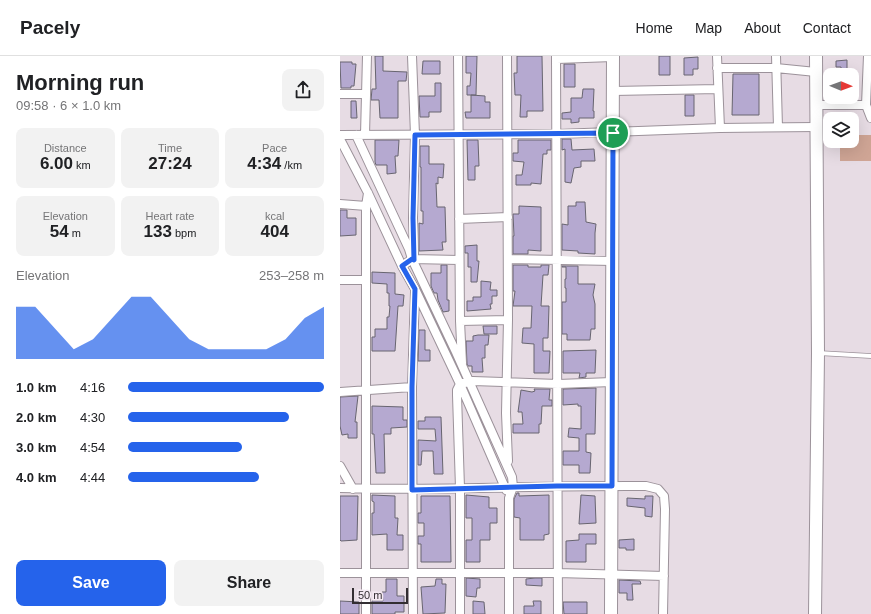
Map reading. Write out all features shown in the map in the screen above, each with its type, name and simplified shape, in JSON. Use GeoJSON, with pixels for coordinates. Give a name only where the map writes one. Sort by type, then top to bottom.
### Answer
{"type":"FeatureCollection","features":[{"type":"Feature","properties":{"kind":"street"},"geometry":{"type":"LineString","coordinates":[[365,135],[367,56]]}},
{"type":"Feature","properties":{"kind":"street"},"geometry":{"type":"LineString","coordinates":[[412,56],[415,135],[412,232],[413,259]]}},
{"type":"Feature","properties":{"kind":"street"},"geometry":{"type":"LineString","coordinates":[[458,56],[460,135],[460,322],[462,366]]}},
{"type":"Feature","properties":{"kind":"street"},"geometry":{"type":"LineString","coordinates":[[507,56],[508,320],[506,437],[508,467],[513,487],[509,498],[509,614]]}},
{"type":"Feature","properties":{"kind":"street"},"geometry":{"type":"LineString","coordinates":[[558,614],[557,58],[613,56],[611,614]]}},
{"type":"Feature","properties":{"kind":"street"},"geometry":{"type":"LineString","coordinates":[[717,56],[720,128]]}},
{"type":"Feature","properties":{"kind":"street"},"geometry":{"type":"LineString","coordinates":[[776,56],[778,127]]}},
{"type":"Feature","properties":{"kind":"street"},"geometry":{"type":"LineString","coordinates":[[815,614],[818,353],[816,56]]}},
{"type":"Feature","properties":{"kind":"street"},"geometry":{"type":"LineString","coordinates":[[868,56],[866,105],[871,118]]}},
{"type":"Feature","properties":{"kind":"street"},"geometry":{"type":"LineString","coordinates":[[717,68],[776,68],[816,72]]}},
{"type":"Feature","properties":{"kind":"street"},"geometry":{"type":"LineString","coordinates":[[613,91],[718,90]]}},
{"type":"Feature","properties":{"kind":"street"},"geometry":{"type":"LineString","coordinates":[[340,94],[366,94]]}},
{"type":"Feature","properties":{"kind":"street"},"geometry":{"type":"LineString","coordinates":[[817,106],[866,105]]}},
{"type":"Feature","properties":{"kind":"street"},"geometry":{"type":"LineString","coordinates":[[340,135],[557,134],[720,128],[817,127]]}},
{"type":"Feature","properties":{"kind":"street"},"geometry":{"type":"LineString","coordinates":[[356,135],[508,467]]}},
{"type":"Feature","properties":{"kind":"street"},"geometry":{"type":"LineString","coordinates":[[340,139],[402,266],[415,289],[460,384],[509,498]]}},
{"type":"Feature","properties":{"kind":"street"},"geometry":{"type":"LineString","coordinates":[[366,614],[365,392],[366,206],[368,194]]}},
{"type":"Feature","properties":{"kind":"street"},"geometry":{"type":"LineString","coordinates":[[340,204],[366,206]]}},
{"type":"Feature","properties":{"kind":"street"},"geometry":{"type":"LineString","coordinates":[[459,219],[508,217]]}},
{"type":"Feature","properties":{"kind":"street"},"geometry":{"type":"LineString","coordinates":[[402,266],[413,259],[460,260]]}},
{"type":"Feature","properties":{"kind":"street"},"geometry":{"type":"LineString","coordinates":[[508,260],[613,261]]}},
{"type":"Feature","properties":{"kind":"street"},"geometry":{"type":"LineString","coordinates":[[340,280],[366,280]]}},
{"type":"Feature","properties":{"kind":"street"},"geometry":{"type":"LineString","coordinates":[[413,614],[412,387],[415,289]]}},
{"type":"Feature","properties":{"kind":"street"},"geometry":{"type":"LineString","coordinates":[[460,322],[508,320]]}},
{"type":"Feature","properties":{"kind":"street"},"geometry":{"type":"LineString","coordinates":[[460,614],[460,488],[457,390],[460,384],[469,381],[558,384],[612,382]]}},
{"type":"Feature","properties":{"kind":"street"},"geometry":{"type":"LineString","coordinates":[[340,392],[365,392],[412,387]]}},
{"type":"Feature","properties":{"kind":"street"},"geometry":{"type":"LineString","coordinates":[[340,466],[353,488]]}},
{"type":"Feature","properties":{"kind":"street"},"geometry":{"type":"LineString","coordinates":[[341,486],[366,489],[412,490],[557,486],[646,486],[658,488],[664,496],[663,614]]}},
{"type":"Feature","properties":{"kind":"street"},"geometry":{"type":"LineString","coordinates":[[340,573],[558,573],[664,576]]}},
{"type":"Feature","properties":{"kind":"lane"},"geometry":{"type":"LineString","coordinates":[[818,353],[871,356]]}},
{"type":"Feature","properties":{"kind":"shaded area"},"geometry":{"type":"Polygon","coordinates":[[[859,135],[871,135],[871,161],[840,161],[840,148],[859,148],[859,135]]]}},
{"type":"Feature","properties":{"kind":"building"},"geometry":{"type":"Polygon","coordinates":[[[375,56],[383,56],[383,71],[407,72],[406,81],[398,81],[398,118],[380,118],[379,100],[371,100],[372,89],[376,89],[375,56]]]}},
{"type":"Feature","properties":{"kind":"building"},"geometry":{"type":"Polygon","coordinates":[[[466,56],[477,56],[476,95],[467,95],[467,86],[470,86],[471,73],[466,73],[466,56]]]}},
{"type":"Feature","properties":{"kind":"building"},"geometry":{"type":"Polygon","coordinates":[[[517,56],[542,56],[543,111],[527,111],[527,117],[520,117],[521,95],[515,95],[514,73],[517,73],[517,56]]]}},
{"type":"Feature","properties":{"kind":"building"},"geometry":{"type":"Polygon","coordinates":[[[659,56],[670,56],[670,75],[659,75],[659,56]]]}},
{"type":"Feature","properties":{"kind":"building"},"geometry":{"type":"Polygon","coordinates":[[[698,57],[698,69],[693,69],[693,75],[684,75],[684,58],[698,57]]]}},
{"type":"Feature","properties":{"kind":"building"},"geometry":{"type":"Polygon","coordinates":[[[847,60],[847,68],[836,67],[836,61],[847,60]]]}},
{"type":"Feature","properties":{"kind":"building"},"geometry":{"type":"Polygon","coordinates":[[[423,61],[440,61],[440,74],[422,74],[423,61]]]}},
{"type":"Feature","properties":{"kind":"building"},"geometry":{"type":"Polygon","coordinates":[[[340,62],[352,62],[352,64],[356,64],[354,86],[351,86],[351,88],[341,88],[340,62]]]}},
{"type":"Feature","properties":{"kind":"building"},"geometry":{"type":"Polygon","coordinates":[[[564,64],[575,64],[575,87],[564,87],[564,64]]]}},
{"type":"Feature","properties":{"kind":"building"},"geometry":{"type":"Polygon","coordinates":[[[733,74],[759,74],[759,115],[732,115],[733,74]]]}},
{"type":"Feature","properties":{"kind":"building"},"geometry":{"type":"Polygon","coordinates":[[[435,83],[441,83],[441,112],[429,112],[429,117],[420,117],[419,96],[435,96],[435,83]]]}},
{"type":"Feature","properties":{"kind":"building"},"geometry":{"type":"Polygon","coordinates":[[[583,89],[594,89],[594,118],[579,118],[579,122],[571,123],[571,119],[562,119],[562,113],[571,112],[571,98],[582,98],[583,89]]]}},
{"type":"Feature","properties":{"kind":"building"},"geometry":{"type":"Polygon","coordinates":[[[471,95],[485,96],[485,102],[490,102],[490,118],[466,118],[465,112],[471,112],[471,95]]]}},
{"type":"Feature","properties":{"kind":"building"},"geometry":{"type":"Polygon","coordinates":[[[685,95],[694,95],[694,116],[685,116],[685,95]]]}},
{"type":"Feature","properties":{"kind":"building"},"geometry":{"type":"Polygon","coordinates":[[[351,101],[356,101],[357,118],[351,118],[351,101]]]}},
{"type":"Feature","properties":{"kind":"building"},"geometry":{"type":"Polygon","coordinates":[[[562,139],[571,139],[572,150],[594,149],[595,161],[581,161],[581,167],[574,168],[571,183],[565,182],[565,149],[562,150],[562,139]]]}},
{"type":"Feature","properties":{"kind":"building"},"geometry":{"type":"Polygon","coordinates":[[[375,140],[399,140],[398,156],[395,156],[396,173],[387,174],[387,165],[376,165],[375,140]]]}},
{"type":"Feature","properties":{"kind":"building"},"geometry":{"type":"Polygon","coordinates":[[[467,140],[478,140],[479,166],[475,166],[475,180],[468,180],[467,140]]]}},
{"type":"Feature","properties":{"kind":"building"},"geometry":{"type":"Polygon","coordinates":[[[518,140],[551,140],[551,150],[547,150],[547,154],[543,154],[541,184],[531,183],[531,185],[516,185],[516,175],[522,175],[524,162],[513,161],[513,153],[518,153],[518,140]]]}},
{"type":"Feature","properties":{"kind":"building"},"geometry":{"type":"Polygon","coordinates":[[[420,146],[429,146],[429,164],[444,164],[443,178],[438,177],[438,184],[436,183],[437,207],[445,207],[446,242],[442,242],[443,250],[419,251],[419,223],[423,224],[423,211],[421,211],[420,146]]]}},
{"type":"Feature","properties":{"kind":"building"},"geometry":{"type":"Polygon","coordinates":[[[576,202],[585,202],[586,222],[596,224],[595,254],[562,250],[562,224],[568,225],[568,206],[576,206],[576,202]]]}},
{"type":"Feature","properties":{"kind":"building"},"geometry":{"type":"Polygon","coordinates":[[[519,206],[541,207],[541,251],[528,250],[528,254],[513,254],[513,214],[519,214],[519,206]]]}},
{"type":"Feature","properties":{"kind":"building"},"geometry":{"type":"Polygon","coordinates":[[[340,210],[347,210],[347,218],[356,218],[356,235],[340,236],[340,210]]]}},
{"type":"Feature","properties":{"kind":"building"},"geometry":{"type":"Polygon","coordinates":[[[477,245],[477,261],[479,261],[477,282],[471,282],[471,267],[468,267],[468,253],[465,253],[465,246],[477,245]]]}},
{"type":"Feature","properties":{"kind":"building"},"geometry":{"type":"Polygon","coordinates":[[[441,265],[447,265],[447,300],[449,300],[449,311],[443,312],[437,293],[434,293],[431,286],[431,273],[441,273],[441,265]]]}},
{"type":"Feature","properties":{"kind":"building"},"geometry":{"type":"Polygon","coordinates":[[[513,265],[541,267],[541,265],[549,265],[548,275],[543,275],[541,306],[549,306],[548,338],[543,338],[543,351],[550,351],[549,373],[534,373],[534,344],[522,343],[523,328],[531,328],[532,306],[513,306],[515,291],[513,291],[513,265]]]}},
{"type":"Feature","properties":{"kind":"building"},"geometry":{"type":"Polygon","coordinates":[[[562,266],[578,266],[578,284],[595,284],[593,295],[595,304],[595,329],[591,329],[590,340],[567,340],[567,334],[562,334],[562,302],[566,302],[566,267],[562,266]]]}},
{"type":"Feature","properties":{"kind":"building"},"geometry":{"type":"Polygon","coordinates":[[[372,272],[395,273],[395,294],[404,295],[403,306],[398,306],[395,351],[372,351],[372,337],[375,337],[375,329],[387,329],[387,317],[389,317],[390,306],[389,293],[387,293],[387,284],[372,283],[372,272]]]}},
{"type":"Feature","properties":{"kind":"building"},"geometry":{"type":"Polygon","coordinates":[[[481,281],[491,282],[490,290],[497,290],[497,296],[492,296],[492,304],[490,304],[491,309],[467,311],[467,301],[473,301],[473,297],[481,297],[481,281]]]}},
{"type":"Feature","properties":{"kind":"building"},"geometry":{"type":"Polygon","coordinates":[[[483,326],[497,326],[497,334],[484,334],[483,326]]]}},
{"type":"Feature","properties":{"kind":"building"},"geometry":{"type":"Polygon","coordinates":[[[419,330],[425,330],[425,350],[430,350],[430,361],[418,361],[419,330]]]}},
{"type":"Feature","properties":{"kind":"building"},"geometry":{"type":"Polygon","coordinates":[[[489,335],[488,345],[485,345],[485,358],[482,358],[483,372],[472,372],[472,366],[468,366],[467,364],[466,341],[473,341],[473,336],[489,335]]]}},
{"type":"Feature","properties":{"kind":"building"},"geometry":{"type":"Polygon","coordinates":[[[596,350],[595,373],[586,373],[586,377],[579,378],[580,373],[563,373],[563,351],[596,350]]]}},
{"type":"Feature","properties":{"kind":"building"},"geometry":{"type":"Polygon","coordinates":[[[596,388],[595,434],[586,434],[586,452],[591,453],[590,473],[579,473],[579,465],[563,465],[563,451],[579,451],[579,438],[568,437],[569,428],[581,429],[581,406],[578,406],[578,404],[563,405],[563,389],[596,388]]]}},
{"type":"Feature","properties":{"kind":"building"},"geometry":{"type":"Polygon","coordinates":[[[534,389],[550,389],[549,400],[552,400],[552,406],[542,406],[539,433],[513,433],[513,424],[523,424],[522,412],[518,412],[521,390],[532,392],[535,391],[534,389]]]}},
{"type":"Feature","properties":{"kind":"building"},"geometry":{"type":"Polygon","coordinates":[[[358,396],[355,422],[357,422],[357,438],[348,438],[348,434],[342,435],[340,426],[340,397],[358,396]]]}},
{"type":"Feature","properties":{"kind":"building"},"geometry":{"type":"Polygon","coordinates":[[[372,406],[403,407],[403,420],[407,420],[407,427],[391,428],[391,434],[384,434],[385,473],[376,473],[374,434],[372,434],[372,406]]]}},
{"type":"Feature","properties":{"kind":"building"},"geometry":{"type":"Polygon","coordinates":[[[425,417],[441,417],[443,474],[434,474],[433,451],[422,451],[421,465],[418,465],[418,440],[436,441],[435,429],[418,429],[418,421],[425,421],[425,417]]]}},
{"type":"Feature","properties":{"kind":"building"},"geometry":{"type":"Polygon","coordinates":[[[517,493],[519,493],[519,496],[549,495],[549,534],[544,535],[544,540],[520,540],[520,518],[514,517],[514,499],[517,493]]]}},
{"type":"Feature","properties":{"kind":"building"},"geometry":{"type":"Polygon","coordinates":[[[372,495],[395,496],[395,518],[398,518],[397,535],[403,535],[403,550],[387,550],[387,534],[372,535],[372,513],[374,513],[374,502],[372,501],[372,495]]]}},
{"type":"Feature","properties":{"kind":"building"},"geometry":{"type":"Polygon","coordinates":[[[466,495],[489,497],[489,508],[497,508],[497,523],[490,523],[490,540],[480,540],[480,562],[466,562],[466,540],[472,540],[472,518],[466,518],[466,495]]]}},
{"type":"Feature","properties":{"kind":"building"},"geometry":{"type":"Polygon","coordinates":[[[581,495],[595,496],[596,523],[579,524],[581,495]]]}},
{"type":"Feature","properties":{"kind":"building"},"geometry":{"type":"Polygon","coordinates":[[[340,496],[358,496],[357,540],[340,540],[340,496]]]}},
{"type":"Feature","properties":{"kind":"building"},"geometry":{"type":"Polygon","coordinates":[[[421,496],[450,496],[451,562],[421,562],[421,544],[418,544],[418,536],[424,536],[424,523],[418,523],[418,513],[421,513],[421,496]]]}},
{"type":"Feature","properties":{"kind":"building"},"geometry":{"type":"Polygon","coordinates":[[[645,496],[653,496],[652,517],[645,516],[645,508],[627,506],[627,498],[645,499],[645,496]]]}},
{"type":"Feature","properties":{"kind":"building"},"geometry":{"type":"Polygon","coordinates":[[[579,534],[596,534],[596,544],[586,544],[586,562],[566,562],[566,541],[579,540],[579,534]]]}},
{"type":"Feature","properties":{"kind":"building"},"geometry":{"type":"Polygon","coordinates":[[[634,539],[634,550],[619,548],[619,540],[634,539]]]}},
{"type":"Feature","properties":{"kind":"building"},"geometry":{"type":"Polygon","coordinates":[[[466,578],[480,579],[480,588],[477,588],[476,597],[466,596],[466,578]]]}},
{"type":"Feature","properties":{"kind":"building"},"geometry":{"type":"Polygon","coordinates":[[[542,578],[542,586],[526,585],[526,579],[542,578]]]}},
{"type":"Feature","properties":{"kind":"building"},"geometry":{"type":"Polygon","coordinates":[[[386,579],[397,579],[397,596],[404,596],[404,612],[395,612],[395,614],[372,614],[372,601],[383,601],[382,592],[386,592],[386,579]]]}},
{"type":"Feature","properties":{"kind":"building"},"geometry":{"type":"Polygon","coordinates":[[[436,579],[442,579],[442,584],[446,584],[445,613],[423,614],[421,587],[435,586],[436,579]]]}},
{"type":"Feature","properties":{"kind":"building"},"geometry":{"type":"Polygon","coordinates":[[[619,580],[640,581],[641,584],[632,584],[633,600],[627,600],[627,593],[619,593],[619,580]]]}},
{"type":"Feature","properties":{"kind":"building"},"geometry":{"type":"Polygon","coordinates":[[[340,601],[359,602],[359,614],[340,614],[340,601]]]}},
{"type":"Feature","properties":{"kind":"building"},"geometry":{"type":"Polygon","coordinates":[[[473,601],[484,602],[485,614],[473,614],[473,601]]]}},
{"type":"Feature","properties":{"kind":"building"},"geometry":{"type":"Polygon","coordinates":[[[533,601],[541,601],[541,614],[524,614],[524,606],[534,606],[533,601]]]}},
{"type":"Feature","properties":{"kind":"building"},"geometry":{"type":"Polygon","coordinates":[[[563,602],[587,602],[587,614],[564,614],[563,602]]]}},
{"type":"Feature","properties":{"kind":"route"},"geometry":{"type":"LineString","coordinates":[[613,133],[612,486],[412,490],[412,387],[415,289],[402,266],[412,259],[414,260],[412,238],[415,135],[613,133]]}}]}
